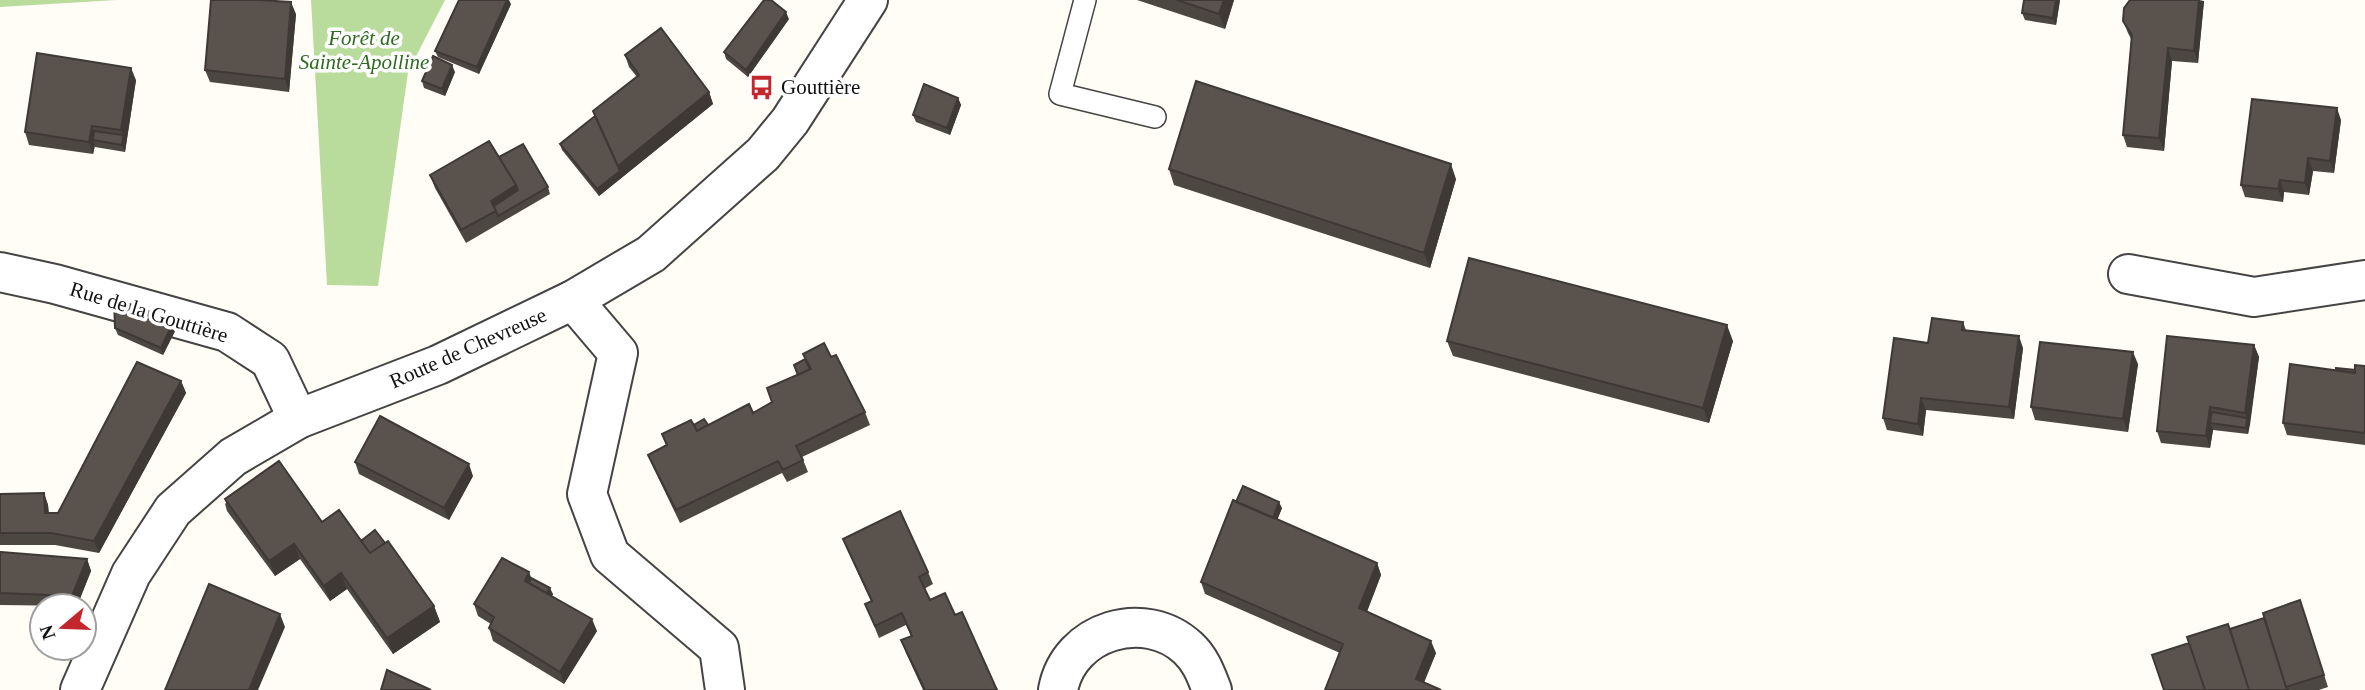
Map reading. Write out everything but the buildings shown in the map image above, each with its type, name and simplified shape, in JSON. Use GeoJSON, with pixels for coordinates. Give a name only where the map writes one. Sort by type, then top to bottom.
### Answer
{"type":"FeatureCollection","features":[{"type":"Feature","properties":{"kind":"street","name":"Route de Chevreuse"},"geometry":{"type":"LineString","coordinates":[[80,690],[131,574],[173,510],[233,457],[298,419],[438,365],[573,300],[651,254],[762,154],[790,121],[866,1]]}},
{"type":"Feature","properties":{"kind":"street","name":"Rue de la Gouttière"},"geometry":{"type":"LineString","coordinates":[[0,272],[55,284],[227,332],[270,360],[298,419]]}},
{"type":"Feature","properties":{"kind":"street"},"geometry":{"type":"LineString","coordinates":[[2128,274],[2255,297],[2365,280]]}},
{"type":"Feature","properties":{"kind":"street"},"geometry":{"type":"LineString","coordinates":[[573,300],[618,353],[587,494],[610,555],[719,648],[725,690]]}},
{"type":"Feature","properties":{"kind":"street"},"geometry":{"type":"LineString","coordinates":[[1058,690],[1060,678],[1074,656],[1093,638],[1118,628],[1143,627],[1168,634],[1189,649],[1205,669],[1212,690]]}},
{"type":"Feature","properties":{"kind":"lane"},"geometry":{"type":"LineString","coordinates":[[1085,0],[1060,94],[1155,117]]}},
{"type":"Feature","properties":{"kind":"green space"},"geometry":{"type":"Polygon","coordinates":[[[0,0],[117,0],[0,7],[0,0]]]}},
{"type":"Feature","properties":{"kind":"green space","name":"Forêt de Sainte-Apolline"},"geometry":{"type":"Polygon","coordinates":[[[311,0],[445,0],[408,72],[378,286],[327,285],[311,0]]]}},
{"type":"Feature","properties":{"kind":"place","name":"Gouttière"},"geometry":{"type":"Point","coordinates":[761,87]}}]}
